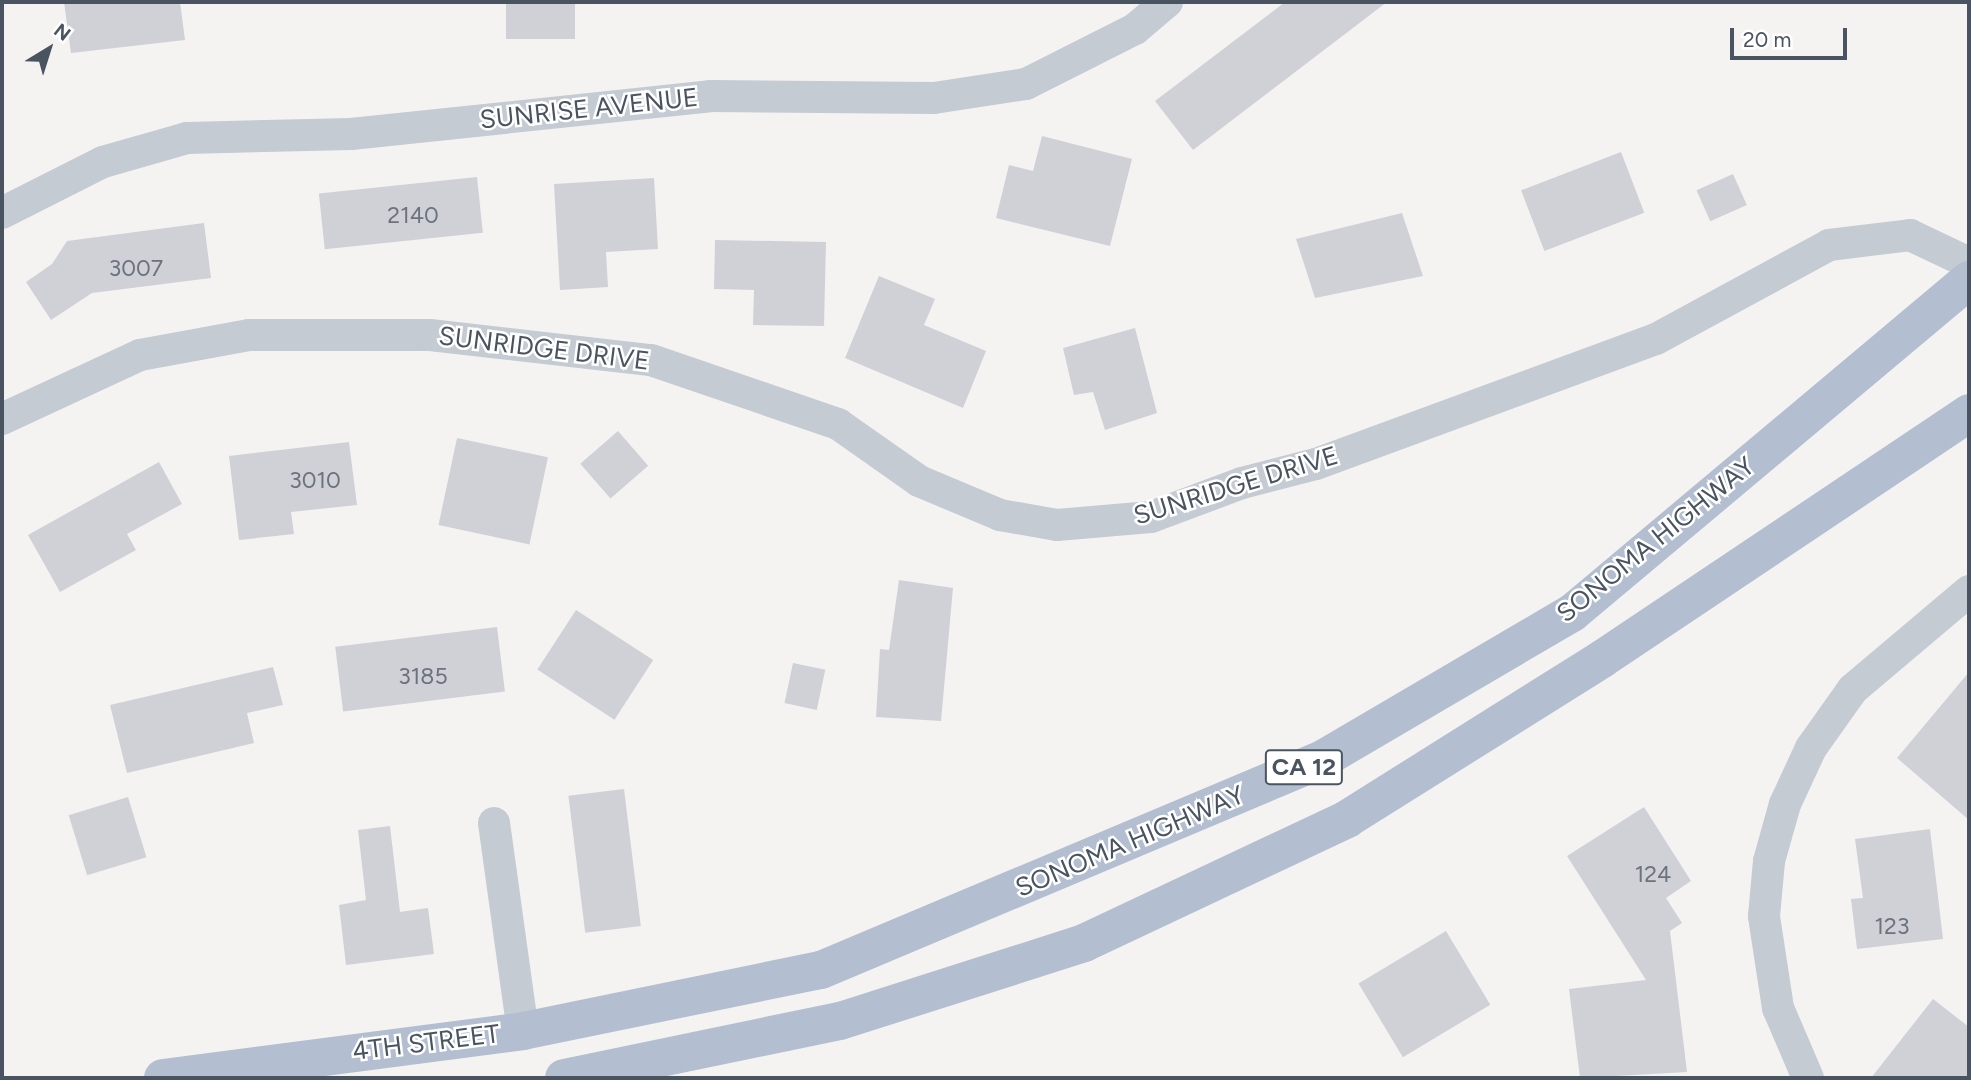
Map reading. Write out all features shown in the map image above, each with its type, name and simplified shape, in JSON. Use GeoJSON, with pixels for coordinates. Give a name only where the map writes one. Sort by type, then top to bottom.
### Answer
{"type":"FeatureCollection","features":[{"type":"Feature","properties":{"kind":"main road","name":"SONOMA HIGHWAY"},"geometry":{"type":"LineString","coordinates":[[523,1031],[821,970],[1323,759],[1572,612],[1969,280]]}},
{"type":"Feature","properties":{"kind":"main road","name":"CA 12"},"geometry":{"type":"LineString","coordinates":[[564,1078],[840,1021],[1084,943],[1334,825],[1602,659],[1969,414]]}},
{"type":"Feature","properties":{"kind":"main road","name":"4TH STREET"},"geometry":{"type":"LineString","coordinates":[[163,1078],[523,1031]]}},
{"type":"Feature","properties":{"kind":"street","name":"SUNRISE AVENUE"},"geometry":{"type":"LineString","coordinates":[[2,213],[103,162],[187,138],[351,134],[710,96],[934,98],[1026,84],[1135,29],[1167,2]]}},
{"type":"Feature","properties":{"kind":"street","name":"SUNRIDGE DRIVE"},"geometry":{"type":"LineString","coordinates":[[2,419],[140,355],[249,335],[430,335],[651,360],[838,424],[919,481],[1000,515],[1058,525],[1151,517],[1242,483],[1328,460],[1656,339],[1829,245],[1910,235],[1969,263]]}},
{"type":"Feature","properties":{"kind":"street"},"geometry":{"type":"LineString","coordinates":[[1808,1078],[1778,1008],[1763,916],[1769,861],[1785,804],[1811,748],[1853,690],[1969,591]]}},
{"type":"Feature","properties":{"kind":"street"},"geometry":{"type":"LineString","coordinates":[[495,824],[523,1031]]}},
{"type":"Feature","properties":{"kind":"building"},"geometry":{"type":"Polygon","coordinates":[[[64,2],[180,2],[185,40],[71,53],[64,2]]]}},
{"type":"Feature","properties":{"kind":"building"},"geometry":{"type":"Polygon","coordinates":[[[506,2],[575,2],[575,39],[506,39],[506,2]]]}},
{"type":"Feature","properties":{"kind":"building"},"geometry":{"type":"Polygon","coordinates":[[[1285,2],[1387,2],[1193,150],[1155,101],[1285,2]]]}},
{"type":"Feature","properties":{"kind":"building"},"geometry":{"type":"Polygon","coordinates":[[[1042,136],[1132,159],[1110,246],[996,218],[1009,165],[1033,171],[1042,136]]]}},
{"type":"Feature","properties":{"kind":"building"},"geometry":{"type":"Polygon","coordinates":[[[1621,152],[1644,213],[1544,251],[1521,190],[1621,152]]]}},
{"type":"Feature","properties":{"kind":"building"},"geometry":{"type":"Polygon","coordinates":[[[1733,174],[1747,205],[1710,221],[1696,190],[1733,174]]]}},
{"type":"Feature","properties":{"kind":"building"},"geometry":{"type":"Polygon","coordinates":[[[477,177],[483,233],[325,249],[319,194],[477,177]]]}},
{"type":"Feature","properties":{"kind":"building"},"geometry":{"type":"Polygon","coordinates":[[[654,178],[658,249],[606,252],[608,287],[560,290],[554,184],[654,178]]]}},
{"type":"Feature","properties":{"kind":"building"},"geometry":{"type":"Polygon","coordinates":[[[1402,213],[1423,276],[1315,298],[1296,239],[1402,213]]]}},
{"type":"Feature","properties":{"kind":"building"},"geometry":{"type":"Polygon","coordinates":[[[204,223],[211,278],[92,293],[51,320],[26,282],[52,264],[67,241],[204,223]]]}},
{"type":"Feature","properties":{"kind":"building"},"geometry":{"type":"Polygon","coordinates":[[[715,240],[826,242],[824,326],[753,325],[754,290],[714,289],[715,240]]]}},
{"type":"Feature","properties":{"kind":"building"},"geometry":{"type":"Polygon","coordinates":[[[879,276],[935,299],[924,325],[986,351],[963,408],[845,358],[879,276]]]}},
{"type":"Feature","properties":{"kind":"building"},"geometry":{"type":"Polygon","coordinates":[[[1135,328],[1157,413],[1105,430],[1093,392],[1074,395],[1063,348],[1135,328]]]}},
{"type":"Feature","properties":{"kind":"building"},"geometry":{"type":"Polygon","coordinates":[[[618,431],[648,466],[610,499],[580,464],[618,431]]]}},
{"type":"Feature","properties":{"kind":"building"},"geometry":{"type":"Polygon","coordinates":[[[457,438],[548,457],[529,544],[438,525],[457,438]]]}},
{"type":"Feature","properties":{"kind":"building"},"geometry":{"type":"Polygon","coordinates":[[[349,442],[357,505],[291,512],[294,534],[239,540],[229,456],[349,442]]]}},
{"type":"Feature","properties":{"kind":"building"},"geometry":{"type":"Polygon","coordinates":[[[159,462],[182,504],[127,534],[136,550],[60,592],[28,535],[159,462]]]}},
{"type":"Feature","properties":{"kind":"building"},"geometry":{"type":"Polygon","coordinates":[[[899,580],[953,588],[941,721],[876,717],[880,649],[889,650],[899,580]]]}},
{"type":"Feature","properties":{"kind":"building"},"geometry":{"type":"Polygon","coordinates":[[[576,610],[653,660],[614,720],[537,670],[576,610]]]}},
{"type":"Feature","properties":{"kind":"building"},"geometry":{"type":"Polygon","coordinates":[[[497,627],[505,692],[343,711],[335,647],[497,627]]]}},
{"type":"Feature","properties":{"kind":"building"},"geometry":{"type":"Polygon","coordinates":[[[793,663],[825,670],[817,710],[784,703],[793,663]]]}},
{"type":"Feature","properties":{"kind":"building"},"geometry":{"type":"Polygon","coordinates":[[[273,667],[283,705],[247,713],[254,743],[127,773],[110,705],[273,667]]]}},
{"type":"Feature","properties":{"kind":"building"},"geometry":{"type":"Polygon","coordinates":[[[1969,672],[1969,820],[1897,758],[1969,672]]]}},
{"type":"Feature","properties":{"kind":"building"},"geometry":{"type":"Polygon","coordinates":[[[624,789],[641,926],[585,933],[568,796],[624,789]]]}},
{"type":"Feature","properties":{"kind":"building"},"geometry":{"type":"Polygon","coordinates":[[[128,797],[146,857],[87,875],[69,815],[128,797]]]}},
{"type":"Feature","properties":{"kind":"building"},"geometry":{"type":"Polygon","coordinates":[[[1644,807],[1691,881],[1666,898],[1682,923],[1670,931],[1687,1072],[1580,1078],[1569,989],[1646,980],[1567,856],[1644,807]]]}},
{"type":"Feature","properties":{"kind":"building"},"geometry":{"type":"Polygon","coordinates":[[[390,826],[400,912],[428,908],[434,954],[346,965],[339,905],[366,900],[358,830],[390,826]]]}},
{"type":"Feature","properties":{"kind":"building"},"geometry":{"type":"Polygon","coordinates":[[[1930,829],[1943,939],[1857,949],[1851,899],[1863,898],[1855,839],[1930,829]]]}},
{"type":"Feature","properties":{"kind":"building"},"geometry":{"type":"Polygon","coordinates":[[[1446,931],[1490,1005],[1403,1057],[1359,984],[1446,931]]]}},
{"type":"Feature","properties":{"kind":"building"},"geometry":{"type":"Polygon","coordinates":[[[1933,999],[1969,1027],[1969,1078],[1871,1078],[1933,999]]]}}]}
